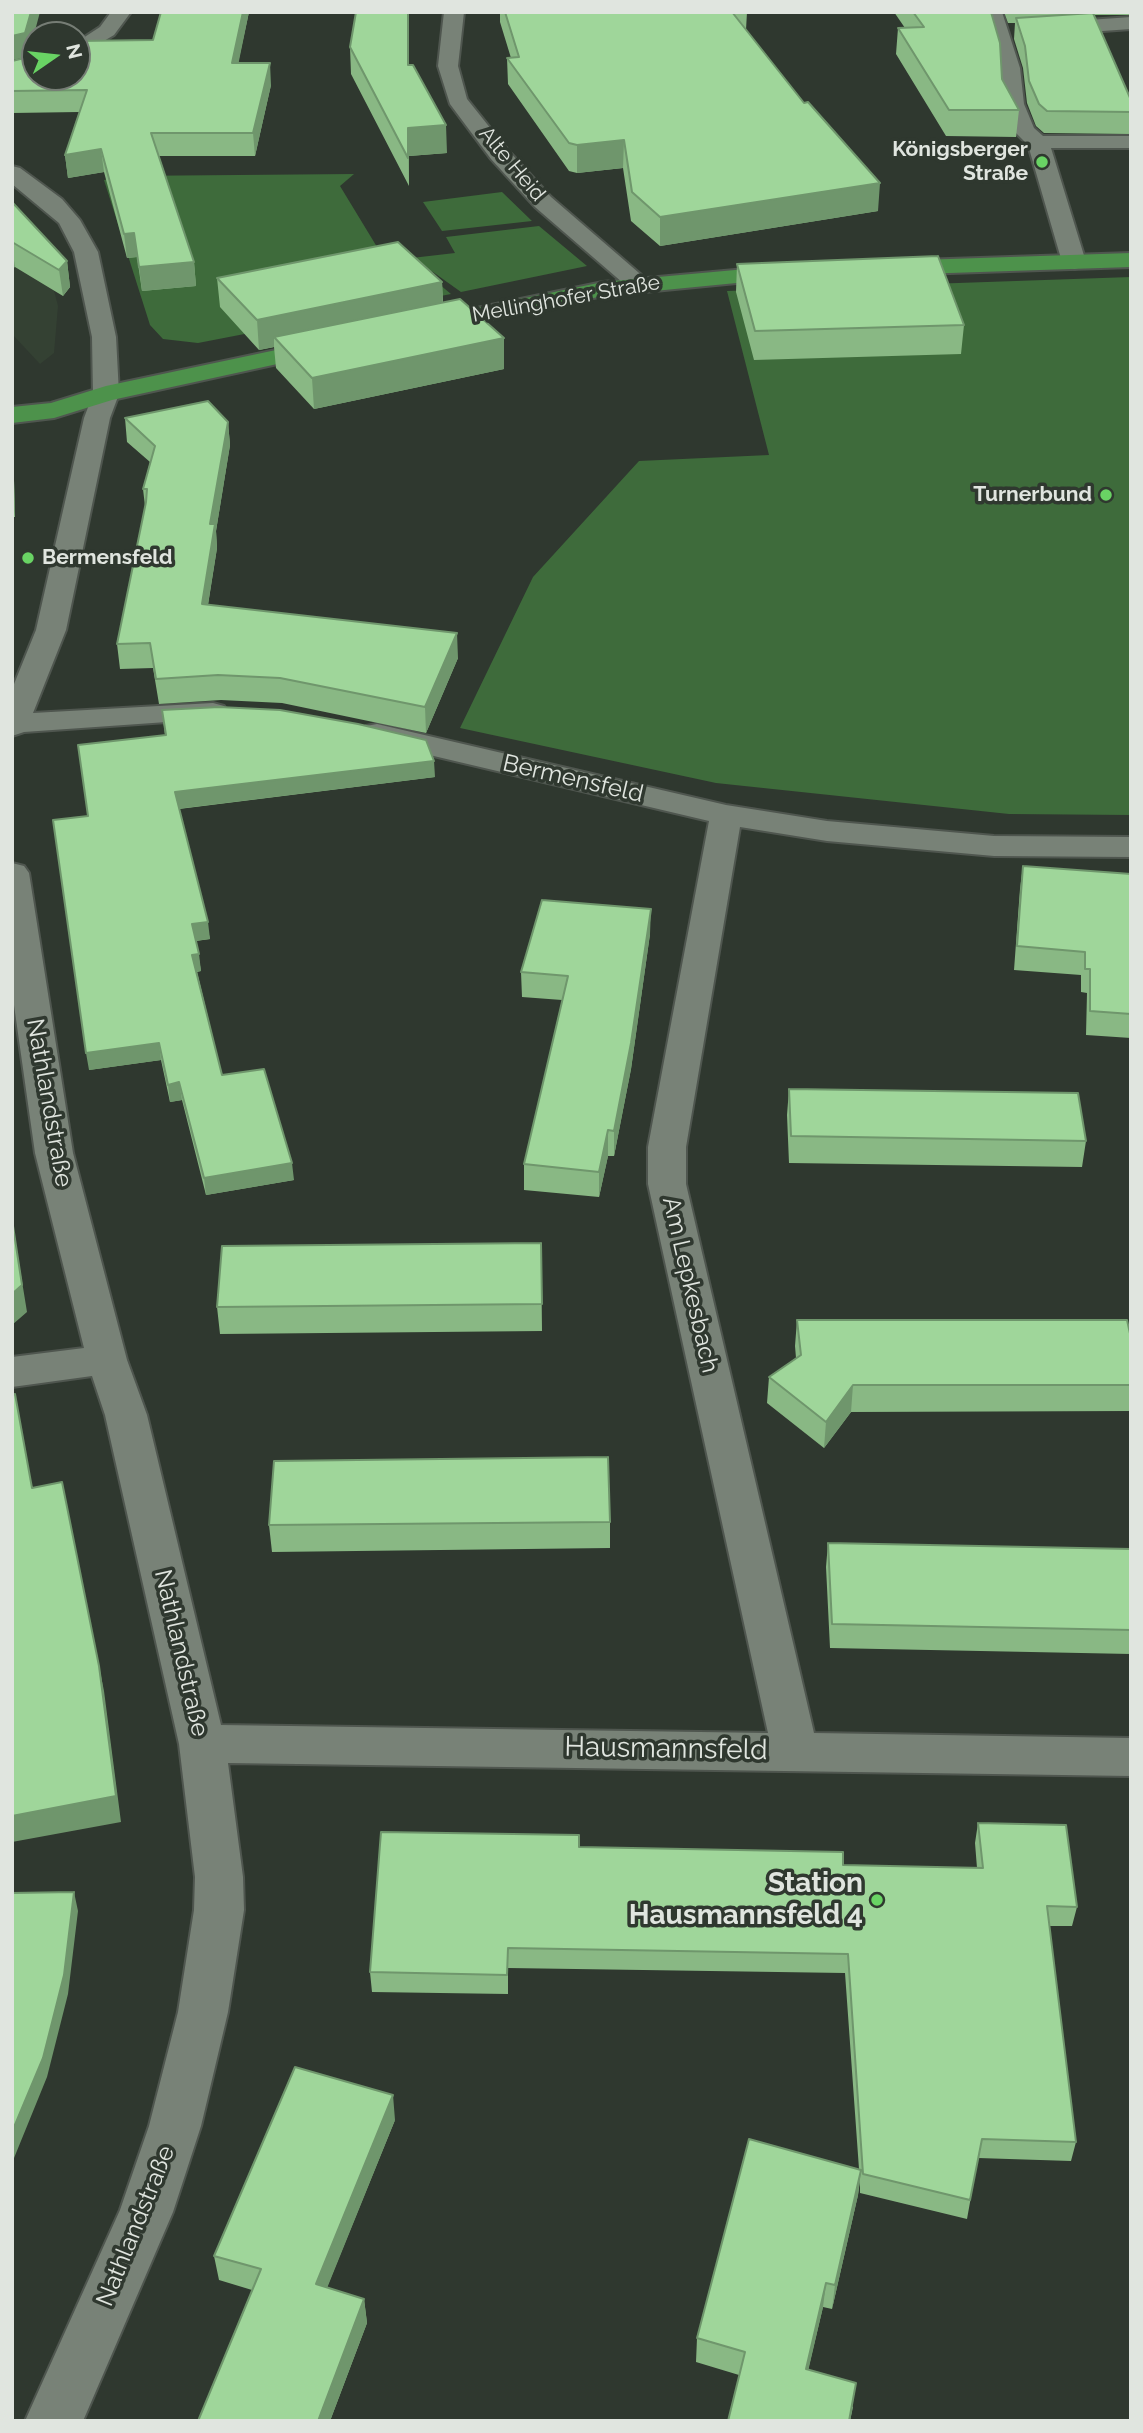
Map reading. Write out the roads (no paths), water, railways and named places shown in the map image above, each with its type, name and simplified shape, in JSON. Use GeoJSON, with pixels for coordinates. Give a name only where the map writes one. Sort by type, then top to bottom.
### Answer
{"type":"FeatureCollection","features":[{"type":"Feature","properties":{"kind":"main road"},"geometry":{"type":"LineString","coordinates":[[867,269],[1131,260]]}},
{"type":"Feature","properties":{"kind":"main road","name":"Mellinghofer Straße"},"geometry":{"type":"LineString","coordinates":[[405,330],[638,284],[811,271]]}},
{"type":"Feature","properties":{"kind":"main road"},"geometry":{"type":"LineString","coordinates":[[12,415],[54,410],[106,394],[350,341]]}},
{"type":"Feature","properties":{"kind":"street"},"geometry":{"type":"LineString","coordinates":[[91,42],[107,32],[121,12]]}},
{"type":"Feature","properties":{"kind":"street","name":"Alte Heid"},"geometry":{"type":"LineString","coordinates":[[454,12],[448,66],[457,100],[478,124],[499,155],[542,202],[638,284]]}},
{"type":"Feature","properties":{"kind":"street"},"geometry":{"type":"LineString","coordinates":[[1074,262],[1038,142],[1025,131],[1013,104],[1009,83],[1010,68],[995,22],[1131,23]]}},
{"type":"Feature","properties":{"kind":"street"},"geometry":{"type":"LineString","coordinates":[[1038,142],[1131,142]]}},
{"type":"Feature","properties":{"kind":"street"},"geometry":{"type":"LineString","coordinates":[[12,173],[54,204],[69,220],[86,253],[99,299],[104,337],[106,394],[97,418],[51,630],[14,725],[239,712]]}},
{"type":"Feature","properties":{"kind":"street","name":"Bermensfeld"},"geometry":{"type":"LineString","coordinates":[[346,726],[726,815],[885,839],[1041,848],[1131,847]]}},
{"type":"Feature","properties":{"kind":"street","name":"Am Lepkesbach"},"geometry":{"type":"LineString","coordinates":[[726,815],[667,1147],[667,1184],[785,1696],[794,1751]]}},
{"type":"Feature","properties":{"kind":"street","name":"Nathlandstraße"},"geometry":{"type":"LineString","coordinates":[[12,873],[54,1153],[107,1360],[126,1415],[202,1744],[219,1877],[219,1910],[203,2012],[175,2126],[146,2212],[54,2421]]}},
{"type":"Feature","properties":{"kind":"street"},"geometry":{"type":"LineString","coordinates":[[12,1372],[107,1360]]}},
{"type":"Feature","properties":{"kind":"street","name":"Hausmannsfeld"},"geometry":{"type":"LineString","coordinates":[[202,1744],[1131,1757]]}},
{"type":"Feature","properties":{"kind":"place","name":"Königsberger Straße"},"geometry":{"type":"Point","coordinates":[1042,162]}},
{"type":"Feature","properties":{"kind":"place","name":"Turnerbund"},"geometry":{"type":"Point","coordinates":[1106,495]}},
{"type":"Feature","properties":{"kind":"place","name":"Bermensfeld"},"geometry":{"type":"Point","coordinates":[28,558]}},
{"type":"Feature","properties":{"kind":"place","name":"Station Hausmannsfeld 4"},"geometry":{"type":"Point","coordinates":[877,1900]}}]}
